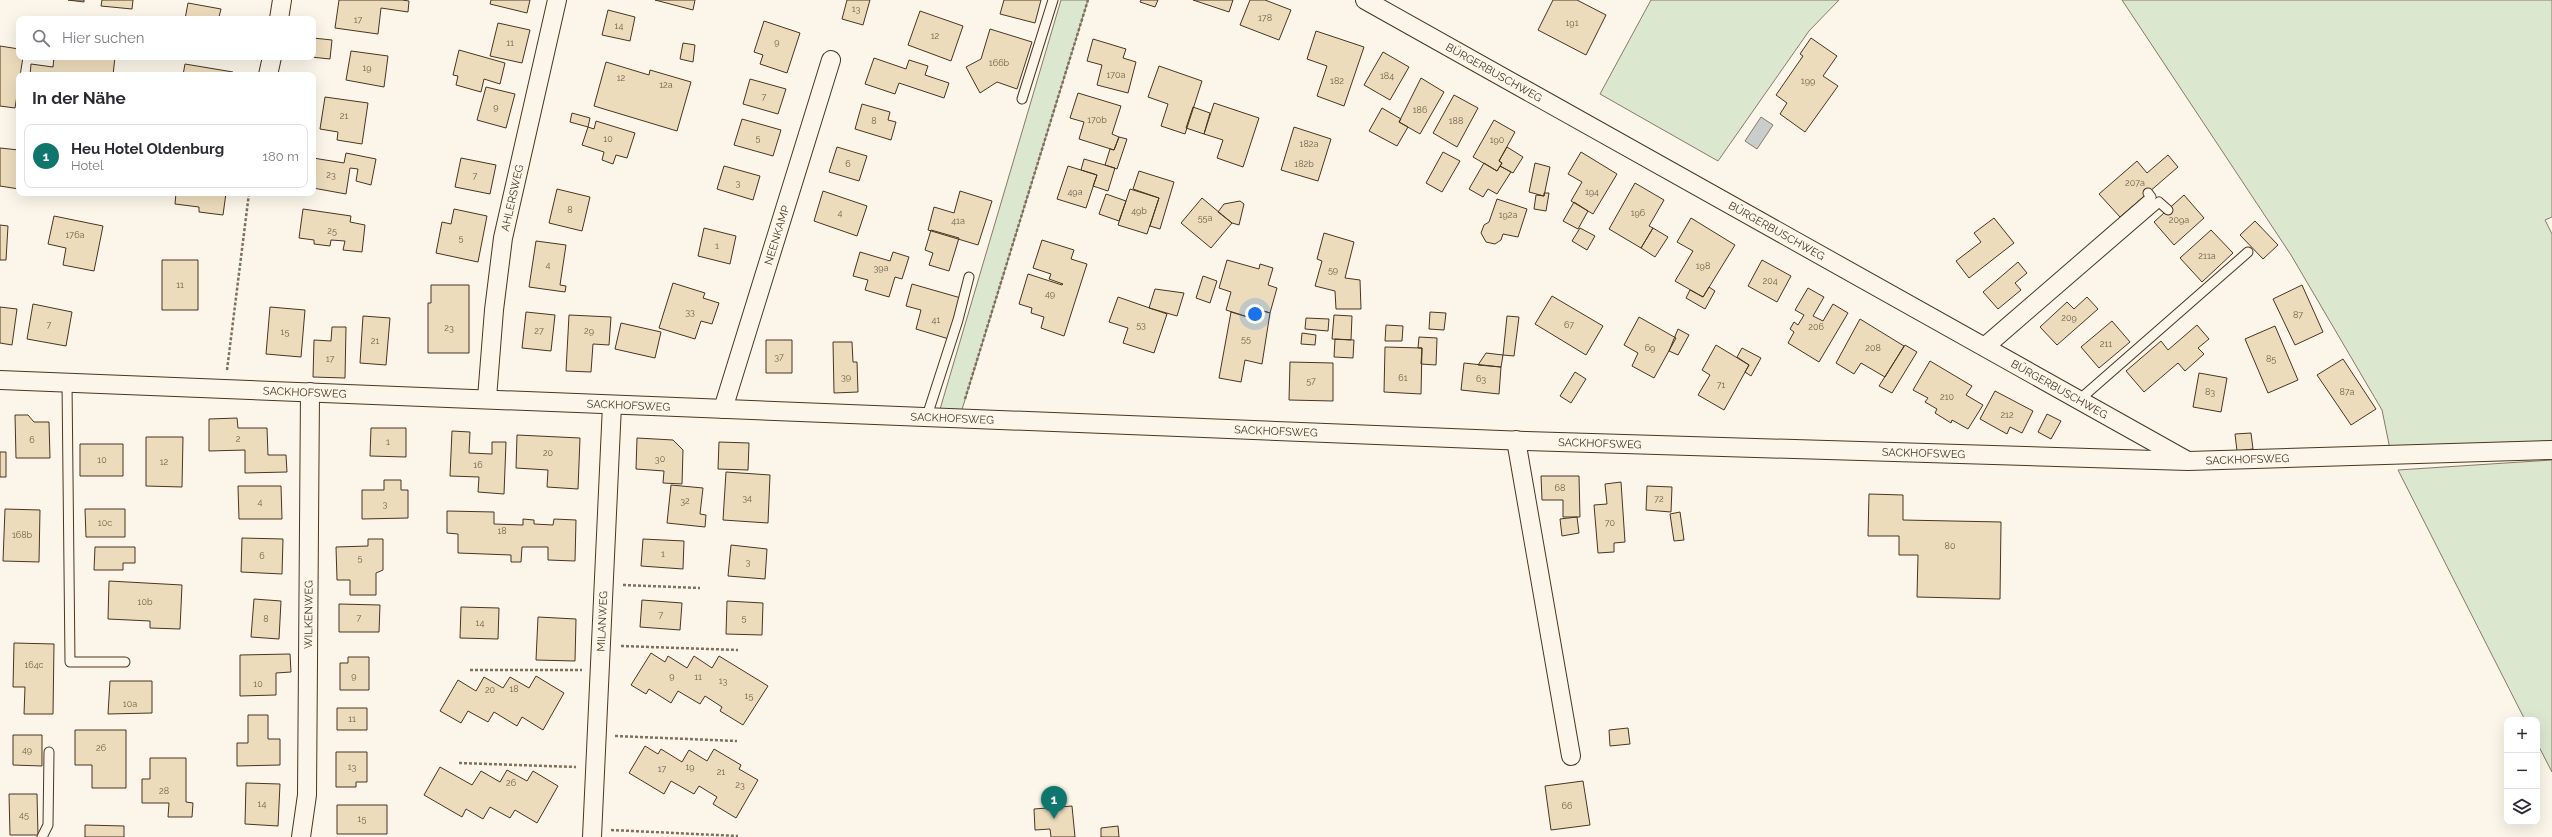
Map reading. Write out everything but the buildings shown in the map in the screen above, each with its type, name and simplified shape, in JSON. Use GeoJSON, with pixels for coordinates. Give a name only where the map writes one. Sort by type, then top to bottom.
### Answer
{"type":"FeatureCollection","features":[{"type":"Feature","properties":{"kind":"street"},"geometry":{"type":"LineString","coordinates":[[279,16],[282,0]]}},
{"type":"Feature","properties":{"kind":"street","name":"AHLERSWEG"},"geometry":{"type":"LineString","coordinates":[[487,398],[494,310],[503,238],[557,0]]}},
{"type":"Feature","properties":{"kind":"street","name":"BÜRGERBUSCHWEG"},"geometry":{"type":"LineString","coordinates":[[1365,0],[2188,461]]}},
{"type":"Feature","properties":{"kind":"street","name":"NEENKAMP"},"geometry":{"type":"LineString","coordinates":[[723,409],[831,60]]}},
{"type":"Feature","properties":{"kind":"street","name":"SACKHOFSWEG"},"geometry":{"type":"LineString","coordinates":[[0,380],[487,398],[612,405],[960,416],[1056,423],[1258,428],[1516,440],[2188,461],[2552,450]]}},
{"type":"Feature","properties":{"kind":"street","name":"WILKENWEG"},"geometry":{"type":"LineString","coordinates":[[301,837],[307,795],[310,392]]}},
{"type":"Feature","properties":{"kind":"street","name":"MILANWEG"},"geometry":{"type":"LineString","coordinates":[[593,833],[600,645],[612,405]]}},
{"type":"Feature","properties":{"kind":"street"},"geometry":{"type":"LineString","coordinates":[[1516,440],[1571,756]]}},
{"type":"Feature","properties":{"kind":"lane"},"geometry":{"type":"LineString","coordinates":[[1022,99],[1053,0]]}},
{"type":"Feature","properties":{"kind":"lane"},"geometry":{"type":"LineString","coordinates":[[1984,347],[2151,197],[2148,193]]}},
{"type":"Feature","properties":{"kind":"lane"},"geometry":{"type":"LineString","coordinates":[[1984,347],[2159,202],[2168,210]]}},
{"type":"Feature","properties":{"kind":"lane"},"geometry":{"type":"LineString","coordinates":[[2079,400],[2248,252]]}},
{"type":"Feature","properties":{"kind":"lane"},"geometry":{"type":"LineString","coordinates":[[927,416],[958,320],[969,277]]}},
{"type":"Feature","properties":{"kind":"lane"},"geometry":{"type":"LineString","coordinates":[[67,383],[70,662],[125,662]]}},
{"type":"Feature","properties":{"kind":"lane"},"geometry":{"type":"LineString","coordinates":[[42,837],[48,825],[49,752]]}},
{"type":"Feature","properties":{"kind":"path"},"geometry":{"type":"LineString","coordinates":[[960,416],[1088,0]]}},
{"type":"Feature","properties":{"kind":"path"},"geometry":{"type":"LineString","coordinates":[[225,389],[249,196]]}},
{"type":"Feature","properties":{"kind":"path"},"geometry":{"type":"LineString","coordinates":[[603,584],[700,588]]}},
{"type":"Feature","properties":{"kind":"path"},"geometry":{"type":"LineString","coordinates":[[600,645],[738,650]]}},
{"type":"Feature","properties":{"kind":"path"},"geometry":{"type":"LineString","coordinates":[[470,670],[600,670]]}},
{"type":"Feature","properties":{"kind":"path"},"geometry":{"type":"LineString","coordinates":[[597,735],[737,741]]}},
{"type":"Feature","properties":{"kind":"path"},"geometry":{"type":"LineString","coordinates":[[459,763],[595,767]]}},
{"type":"Feature","properties":{"kind":"path"},"geometry":{"type":"LineString","coordinates":[[593,833],[738,836]]}},
{"type":"Feature","properties":{"kind":"green space"},"geometry":{"type":"Polygon","coordinates":[[[1061,0],[1088,0],[960,416],[938,416],[1061,0]]]}},
{"type":"Feature","properties":{"kind":"green space"},"geometry":{"type":"Polygon","coordinates":[[[1651,0],[1839,0],[1809,31],[1718,161],[1600,94],[1651,0]]]}},
{"type":"Feature","properties":{"kind":"green space"},"geometry":{"type":"Polygon","coordinates":[[[2122,0],[2552,0],[2552,217],[2545,220],[2552,234],[2552,441],[2390,449],[2382,410],[2291,255],[2122,0]]]}},
{"type":"Feature","properties":{"kind":"green space"},"geometry":{"type":"Polygon","coordinates":[[[2552,460],[2552,772],[2540,749],[2540,717],[2523,717],[2398,470],[2552,460]]]}},
{"type":"Feature","properties":{"kind":"shaded area"},"geometry":{"type":"Polygon","coordinates":[[[1761,117],[1773,125],[1757,149],[1745,141],[1761,117]]]}},
{"type":"Feature","properties":{"kind":"place","name":"Heu Hotel Oldenburg"},"geometry":{"type":"Point","coordinates":[1054,819]}}]}
